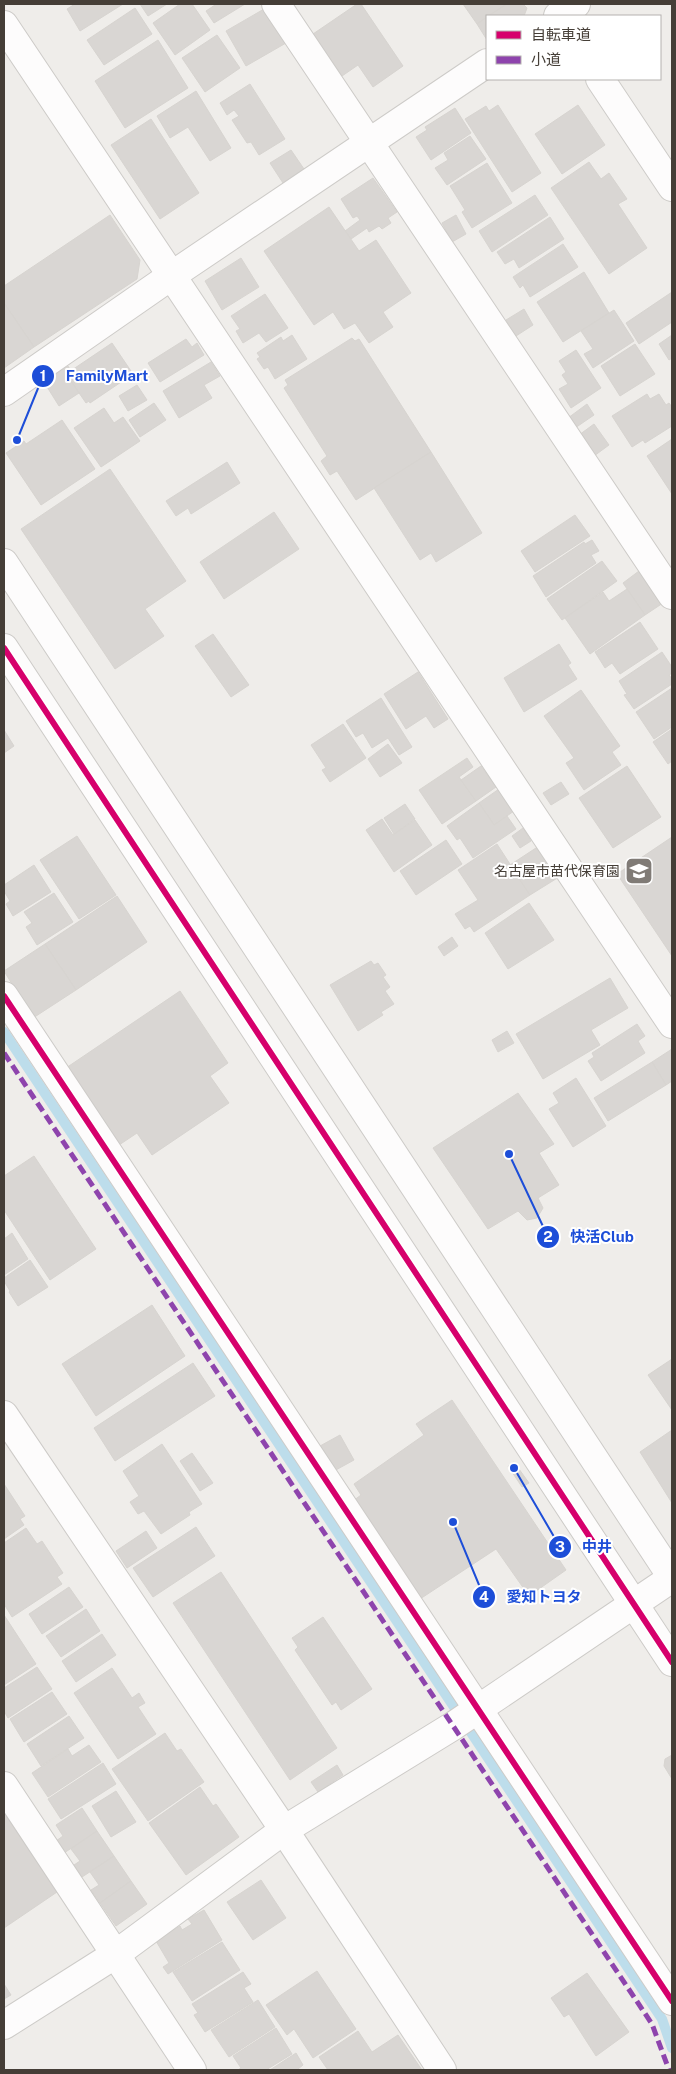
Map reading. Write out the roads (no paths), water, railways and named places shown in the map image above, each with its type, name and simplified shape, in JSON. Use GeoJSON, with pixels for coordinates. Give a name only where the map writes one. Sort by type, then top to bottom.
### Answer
{"type":"FeatureCollection","features":[{"type":"Feature","properties":{"kind":"street"},"geometry":{"type":"LineString","coordinates":[[276,4],[672,595]]}},
{"type":"Feature","properties":{"kind":"street"},"geometry":{"type":"LineString","coordinates":[[550,4],[558,15]]}},
{"type":"Feature","properties":{"kind":"street"},"geometry":{"type":"LineString","coordinates":[[560,15],[576,4]]}},
{"type":"Feature","properties":{"kind":"street"},"geometry":{"type":"LineString","coordinates":[[4,25],[672,1024]]}},
{"type":"Feature","properties":{"kind":"street"},"geometry":{"type":"LineString","coordinates":[[4,392],[171,276],[486,64]]}},
{"type":"Feature","properties":{"kind":"street"},"geometry":{"type":"LineString","coordinates":[[601,80],[672,187]]}},
{"type":"Feature","properties":{"kind":"street"},"geometry":{"type":"LineString","coordinates":[[4,564],[672,1577],[470,1714],[284,1830],[116,1954],[4,2025]]}},
{"type":"Feature","properties":{"kind":"street"},"geometry":{"type":"LineString","coordinates":[[4,648],[672,1662]]}},
{"type":"Feature","properties":{"kind":"street"},"geometry":{"type":"LineString","coordinates":[[4,996],[470,1714],[672,2001]]}},
{"type":"Feature","properties":{"kind":"street"},"geometry":{"type":"LineString","coordinates":[[4,1416],[284,1830],[442,2070]]}},
{"type":"Feature","properties":{"kind":"street"},"geometry":{"type":"LineString","coordinates":[[4,1786],[192,2070]]}},
{"type":"Feature","properties":{"kind":"waterway"},"geometry":{"type":"LineString","coordinates":[[4,1032],[662,2019],[672,2048]]}},
{"type":"Feature","properties":{"kind":"place","name":"FamilyMart"},"geometry":{"type":"Point","coordinates":[17,440]}},
{"type":"Feature","properties":{"kind":"place","name":"名古屋市苗代保育園"},"geometry":{"type":"Point","coordinates":[639,871]}},
{"type":"Feature","properties":{"kind":"place","name":"快活Club"},"geometry":{"type":"Point","coordinates":[509,1154]}},
{"type":"Feature","properties":{"kind":"place","name":"中井"},"geometry":{"type":"Point","coordinates":[514,1468]}},
{"type":"Feature","properties":{"kind":"place","name":"愛知トヨタ"},"geometry":{"type":"Point","coordinates":[453,1522]}}]}
